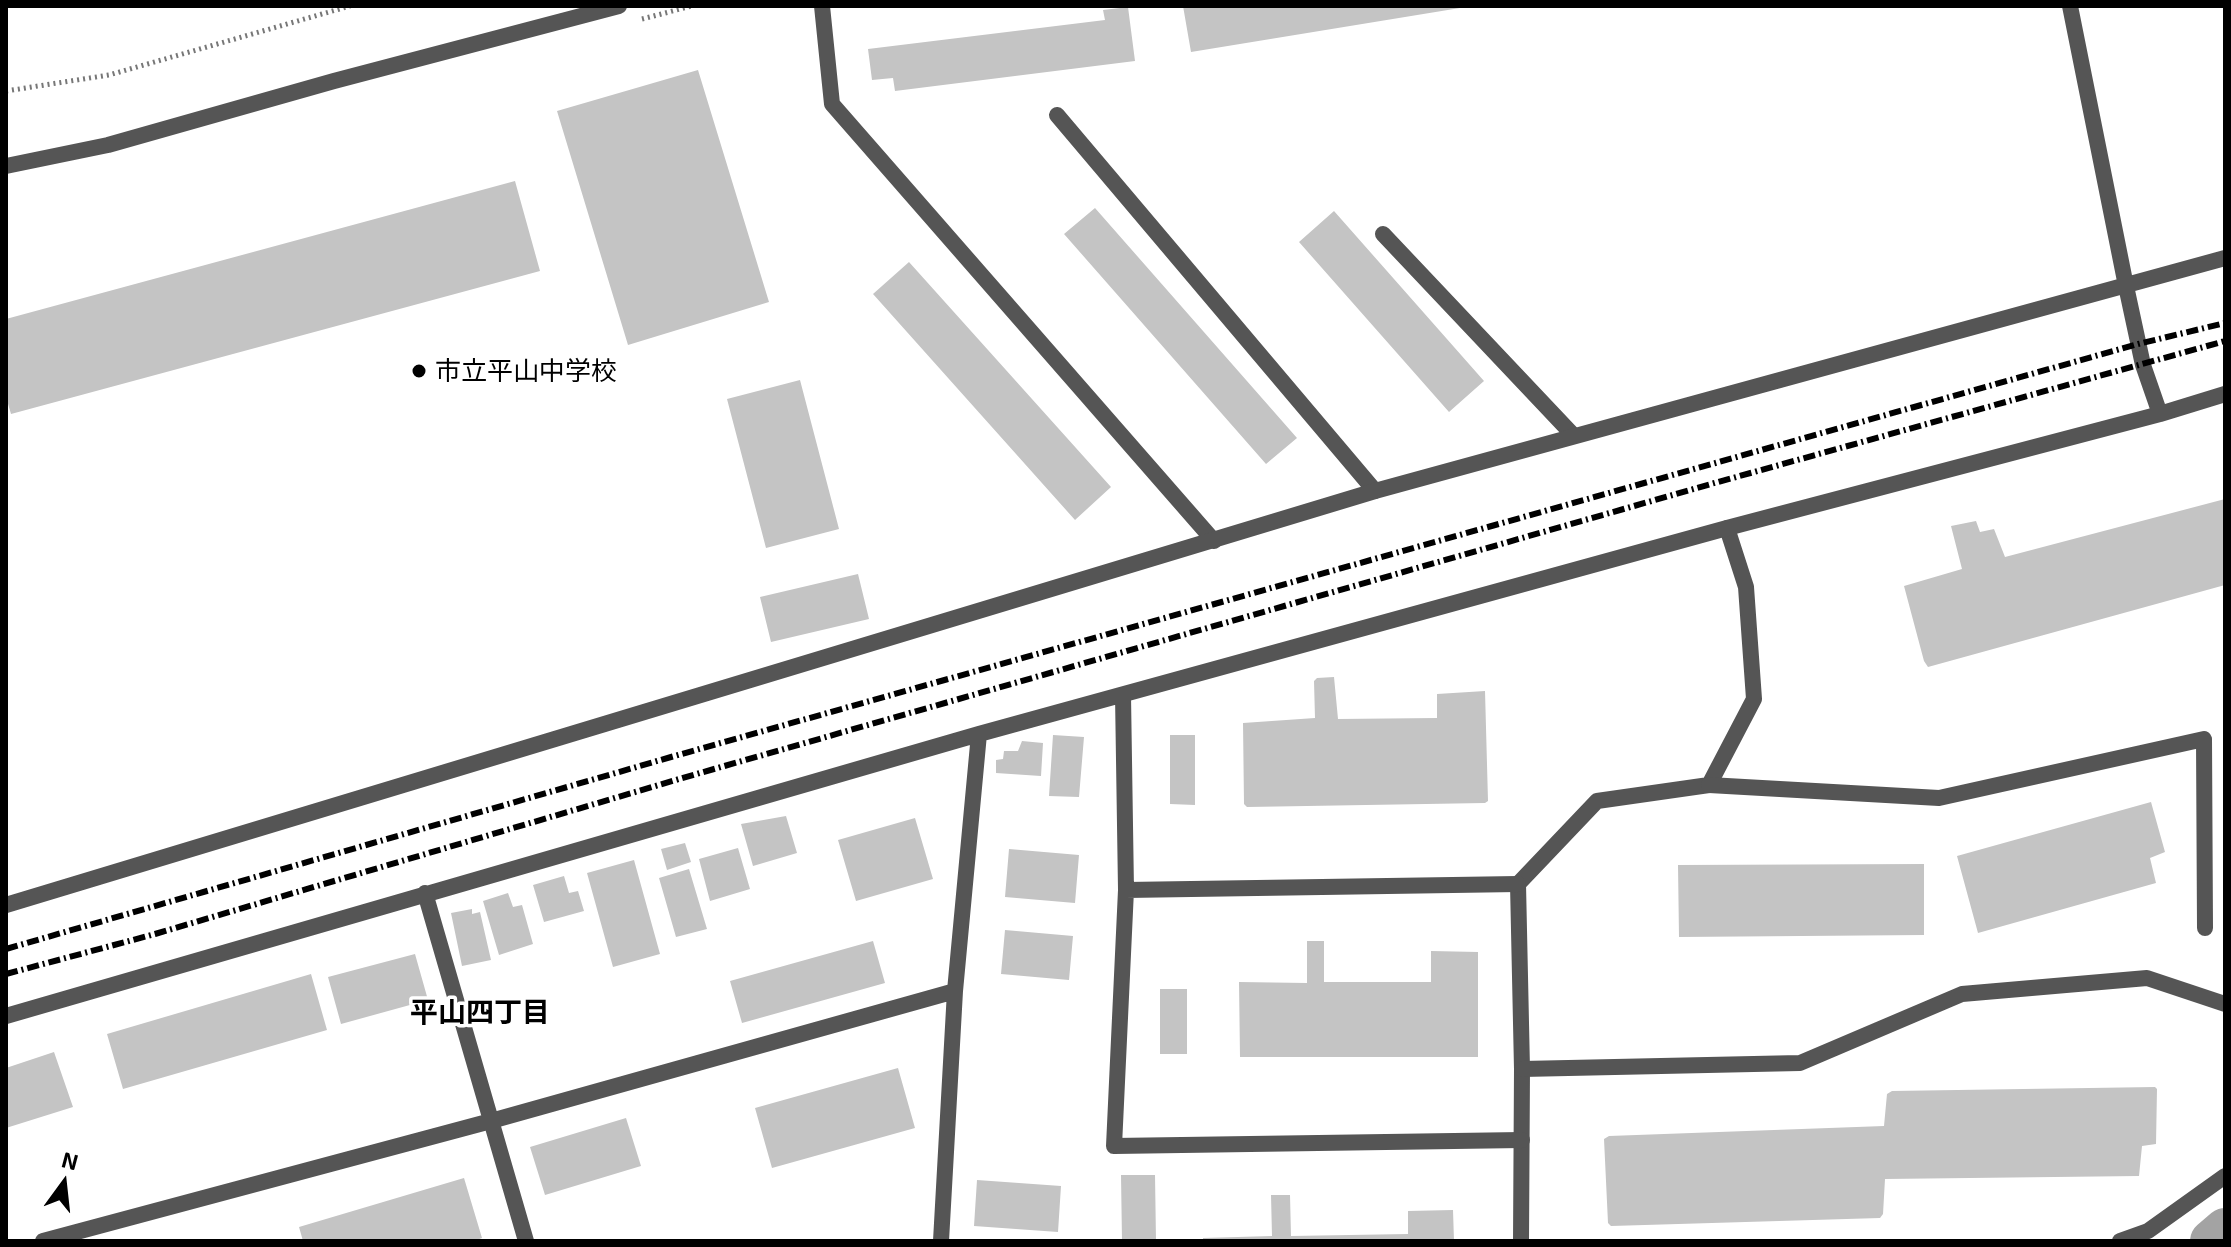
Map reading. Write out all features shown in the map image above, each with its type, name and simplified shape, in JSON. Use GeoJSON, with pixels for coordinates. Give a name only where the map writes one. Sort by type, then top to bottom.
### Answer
{"type":"FeatureCollection","features":[{"type":"Feature","properties":{"kind":"street"},"geometry":{"type":"LineString","coordinates":[[6,166],[108,145],[334,81],[619,6]]}},
{"type":"Feature","properties":{"kind":"street"},"geometry":{"type":"LineString","coordinates":[[822,6],[832,104],[1214,541]]}},
{"type":"Feature","properties":{"kind":"street"},"geometry":{"type":"LineString","coordinates":[[2070,6],[2143,365],[2160,414]]}},
{"type":"Feature","properties":{"kind":"street"},"geometry":{"type":"LineString","coordinates":[[1057,115],[1375,491]]}},
{"type":"Feature","properties":{"kind":"street"},"geometry":{"type":"LineString","coordinates":[[1383,234],[1573,435]]}},
{"type":"Feature","properties":{"kind":"street"},"geometry":{"type":"LineString","coordinates":[[6,905],[1375,491],[2225,258]]}},
{"type":"Feature","properties":{"kind":"street"},"geometry":{"type":"LineString","coordinates":[[6,1016],[979,734],[2225,394]]}},
{"type":"Feature","properties":{"kind":"street"},"geometry":{"type":"LineString","coordinates":[[1709,785],[1754,699],[1746,587],[1727,528]]}},
{"type":"Feature","properties":{"kind":"street"},"geometry":{"type":"LineString","coordinates":[[1123,695],[1126,890],[1114,1146],[1522,1140]]}},
{"type":"Feature","properties":{"kind":"street"},"geometry":{"type":"LineString","coordinates":[[941,1241],[955,991],[979,734]]}},
{"type":"Feature","properties":{"kind":"street"},"geometry":{"type":"LineString","coordinates":[[1521,1241],[1522,1069],[1518,884],[1597,801],[1709,785],[1939,798],[2204,739],[2205,928]]}},
{"type":"Feature","properties":{"kind":"street"},"geometry":{"type":"LineString","coordinates":[[1126,890],[1518,884]]}},
{"type":"Feature","properties":{"kind":"street"},"geometry":{"type":"LineString","coordinates":[[425,893],[526,1241]]}},
{"type":"Feature","properties":{"kind":"street"},"geometry":{"type":"LineString","coordinates":[[1522,1069],[1800,1063],[1962,994],[2147,978],[2225,1004]]}},
{"type":"Feature","properties":{"kind":"street"},"geometry":{"type":"LineString","coordinates":[[43,1241],[491,1121],[955,991]]}},
{"type":"Feature","properties":{"kind":"street"},"geometry":{"type":"LineString","coordinates":[[2120,1241],[2148,1231],[2225,1176]]}},
{"type":"Feature","properties":{"kind":"path"},"geometry":{"type":"LineString","coordinates":[[6,91],[109,75],[350,6]]}},
{"type":"Feature","properties":{"kind":"building"},"geometry":{"type":"Polygon","coordinates":[[[1183,6],[1460,6],[1460,8],[1191,52],[1183,6]]]}},
{"type":"Feature","properties":{"kind":"building"},"geometry":{"type":"Polygon","coordinates":[[[1128,7],[1135,61],[895,91],[893,78],[872,80],[868,49],[1105,20],[1103,10],[1128,7]]]}},
{"type":"Feature","properties":{"kind":"building"},"geometry":{"type":"Polygon","coordinates":[[[698,70],[769,302],[628,345],[557,111],[698,70]]]}},
{"type":"Feature","properties":{"kind":"building"},"geometry":{"type":"Polygon","coordinates":[[[515,181],[540,271],[11,414],[6,397],[6,319],[515,181]]]}},
{"type":"Feature","properties":{"kind":"building"},"geometry":{"type":"Polygon","coordinates":[[[1095,208],[1297,438],[1266,464],[1064,234],[1095,208]]]}},
{"type":"Feature","properties":{"kind":"building"},"geometry":{"type":"Polygon","coordinates":[[[1334,211],[1484,381],[1449,412],[1299,242],[1334,211]]]}},
{"type":"Feature","properties":{"kind":"building"},"geometry":{"type":"Polygon","coordinates":[[[909,262],[1111,487],[1075,520],[873,294],[909,262]]]}},
{"type":"Feature","properties":{"kind":"building"},"geometry":{"type":"Polygon","coordinates":[[[800,380],[839,529],[766,548],[727,399],[800,380]]]}},
{"type":"Feature","properties":{"kind":"building"},"geometry":{"type":"Polygon","coordinates":[[[2225,499],[2225,585],[1928,667],[1924,661],[1904,586],[1962,569],[1951,526],[1976,521],[1980,532],[1994,529],[2005,557],[2225,499]]]}},
{"type":"Feature","properties":{"kind":"building"},"geometry":{"type":"Polygon","coordinates":[[[858,574],[869,619],[771,642],[760,597],[858,574]]]}},
{"type":"Feature","properties":{"kind":"building"},"geometry":{"type":"Polygon","coordinates":[[[1334,677],[1338,719],[1437,718],[1437,694],[1485,691],[1488,801],[1247,807],[1244,804],[1243,723],[1315,718],[1314,681],[1334,677]]]}},
{"type":"Feature","properties":{"kind":"building"},"geometry":{"type":"Polygon","coordinates":[[[1053,735],[1084,737],[1079,797],[1049,796],[1053,735]]]}},
{"type":"Feature","properties":{"kind":"building"},"geometry":{"type":"Polygon","coordinates":[[[1170,735],[1195,735],[1195,805],[1170,804],[1170,735]]]}},
{"type":"Feature","properties":{"kind":"building"},"geometry":{"type":"Polygon","coordinates":[[[1022,741],[1043,743],[1041,776],[996,773],[996,760],[1003,759],[1004,751],[1018,751],[1022,741]]]}},
{"type":"Feature","properties":{"kind":"building"},"geometry":{"type":"Polygon","coordinates":[[[2151,802],[2165,852],[2150,858],[2156,883],[1978,933],[1957,856],[2151,802]]]}},
{"type":"Feature","properties":{"kind":"building"},"geometry":{"type":"Polygon","coordinates":[[[786,816],[797,853],[753,866],[741,824],[786,816]]]}},
{"type":"Feature","properties":{"kind":"building"},"geometry":{"type":"Polygon","coordinates":[[[915,818],[933,879],[856,901],[838,840],[915,818]]]}},
{"type":"Feature","properties":{"kind":"building"},"geometry":{"type":"Polygon","coordinates":[[[685,843],[691,862],[667,870],[661,849],[685,843]]]}},
{"type":"Feature","properties":{"kind":"building"},"geometry":{"type":"Polygon","coordinates":[[[738,848],[750,889],[710,901],[699,859],[738,848]]]}},
{"type":"Feature","properties":{"kind":"building"},"geometry":{"type":"Polygon","coordinates":[[[1009,849],[1079,855],[1075,903],[1005,897],[1009,849]]]}},
{"type":"Feature","properties":{"kind":"building"},"geometry":{"type":"Polygon","coordinates":[[[634,860],[660,954],[613,967],[587,873],[634,860]]]}},
{"type":"Feature","properties":{"kind":"building"},"geometry":{"type":"Polygon","coordinates":[[[1924,864],[1924,935],[1679,937],[1678,865],[1924,864]]]}},
{"type":"Feature","properties":{"kind":"building"},"geometry":{"type":"Polygon","coordinates":[[[689,869],[707,929],[676,937],[659,878],[689,869]]]}},
{"type":"Feature","properties":{"kind":"building"},"geometry":{"type":"Polygon","coordinates":[[[564,876],[569,893],[578,891],[584,911],[544,922],[533,885],[564,876]]]}},
{"type":"Feature","properties":{"kind":"building"},"geometry":{"type":"Polygon","coordinates":[[[508,893],[513,907],[522,905],[533,944],[499,955],[483,901],[508,893]]]}},
{"type":"Feature","properties":{"kind":"building"},"geometry":{"type":"Polygon","coordinates":[[[472,909],[472,914],[480,912],[491,960],[462,966],[451,913],[472,909]]]}},
{"type":"Feature","properties":{"kind":"building"},"geometry":{"type":"Polygon","coordinates":[[[1005,930],[1073,936],[1069,980],[1001,974],[1005,930]]]}},
{"type":"Feature","properties":{"kind":"building"},"geometry":{"type":"Polygon","coordinates":[[[873,941],[885,983],[742,1023],[730,981],[873,941]]]}},
{"type":"Feature","properties":{"kind":"building"},"geometry":{"type":"Polygon","coordinates":[[[1307,941],[1324,941],[1324,982],[1431,982],[1431,951],[1478,952],[1478,1057],[1240,1057],[1239,982],[1307,983],[1307,941]]]}},
{"type":"Feature","properties":{"kind":"building"},"geometry":{"type":"Polygon","coordinates":[[[415,954],[428,1000],[341,1024],[328,977],[415,954]]]}},
{"type":"Feature","properties":{"kind":"building"},"geometry":{"type":"Polygon","coordinates":[[[311,974],[327,1030],[123,1089],[107,1034],[311,974]]]}},
{"type":"Feature","properties":{"kind":"building"},"geometry":{"type":"Polygon","coordinates":[[[1160,989],[1187,989],[1187,1054],[1160,1054],[1160,989]]]}},
{"type":"Feature","properties":{"kind":"building"},"geometry":{"type":"Polygon","coordinates":[[[54,1052],[73,1107],[6,1128],[6,1068],[54,1052]]]}},
{"type":"Feature","properties":{"kind":"building"},"geometry":{"type":"Polygon","coordinates":[[[898,1068],[915,1128],[772,1168],[755,1108],[898,1068]]]}},
{"type":"Feature","properties":{"kind":"building"},"geometry":{"type":"Polygon","coordinates":[[[2155,1087],[2156,1144],[2142,1146],[2139,1176],[1885,1179],[1883,1214],[1880,1218],[1611,1226],[1608,1223],[1604,1139],[1609,1136],[1884,1126],[1887,1094],[1892,1091],[2155,1087]]]}},
{"type":"Feature","properties":{"kind":"building"},"geometry":{"type":"Polygon","coordinates":[[[626,1118],[641,1166],[545,1195],[530,1147],[626,1118]]]}},
{"type":"Feature","properties":{"kind":"building"},"geometry":{"type":"Polygon","coordinates":[[[1121,1175],[1155,1175],[1156,1241],[1122,1241],[1121,1175]]]}},
{"type":"Feature","properties":{"kind":"building"},"geometry":{"type":"Polygon","coordinates":[[[464,1178],[482,1238],[474,1241],[303,1241],[299,1227],[464,1178]]]}},
{"type":"Feature","properties":{"kind":"building"},"geometry":{"type":"Polygon","coordinates":[[[977,1180],[1061,1186],[1058,1232],[974,1226],[977,1180]]]}},
{"type":"Feature","properties":{"kind":"building"},"geometry":{"type":"Polygon","coordinates":[[[1271,1195],[1290,1195],[1291,1236],[1408,1234],[1408,1211],[1453,1210],[1454,1241],[1203,1241],[1203,1238],[1272,1236],[1271,1195]]]}},
{"type":"Feature","properties":{"kind":"waterway"},"geometry":{"type":"LineString","coordinates":[[2211,1241],[2225,1229]]}},
{"type":"Feature","properties":{"kind":"railway"},"geometry":{"type":"LineString","coordinates":[[6,949],[671,757],[2138,344],[2225,323]]}},
{"type":"Feature","properties":{"kind":"railway"},"geometry":{"type":"LineString","coordinates":[[6,974],[155,934],[679,779],[1711,484],[2225,341]]}},
{"type":"Feature","properties":{"kind":"place","name":"市立平山中学校"},"geometry":{"type":"Point","coordinates":[419,371]}},
{"type":"Feature","properties":{"kind":"district","name":"平山四丁目"},"geometry":{"type":"Point","coordinates":[480,1013]}}]}
